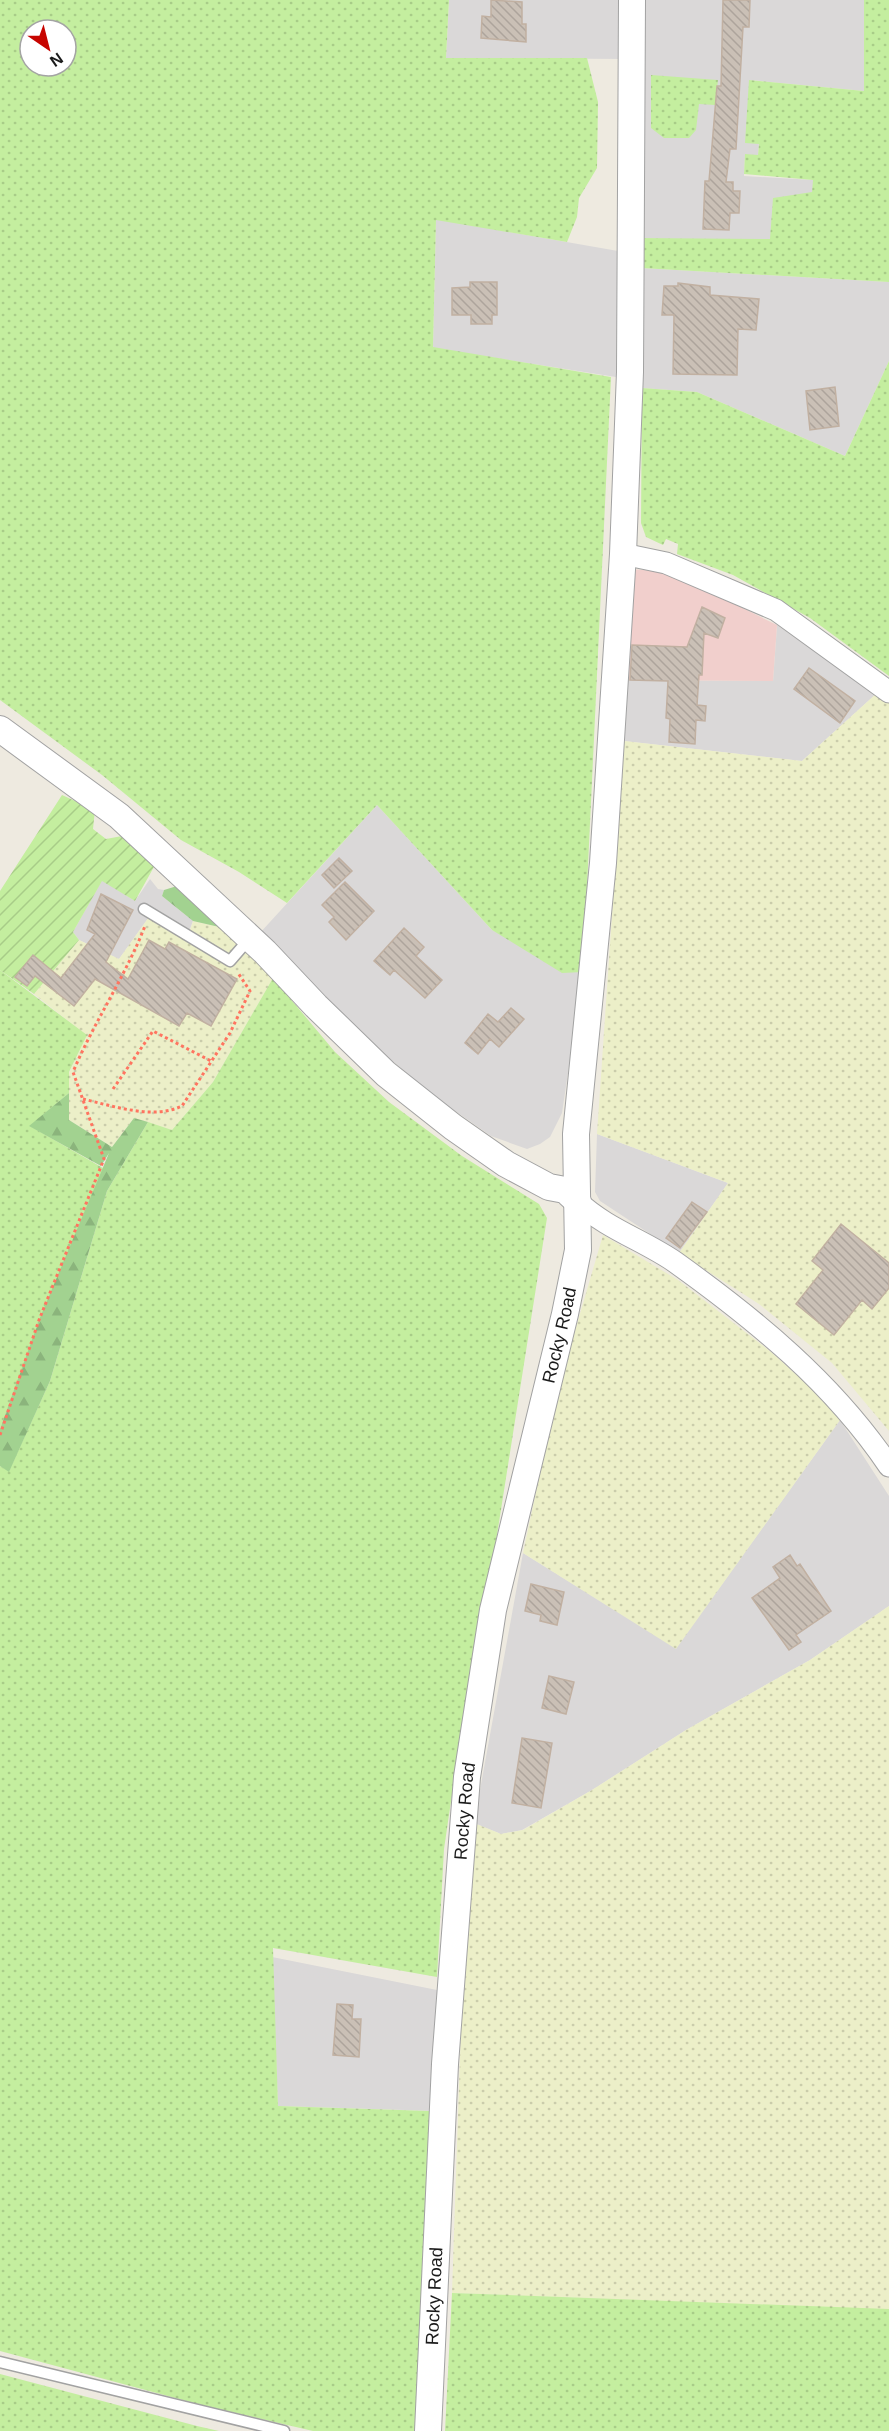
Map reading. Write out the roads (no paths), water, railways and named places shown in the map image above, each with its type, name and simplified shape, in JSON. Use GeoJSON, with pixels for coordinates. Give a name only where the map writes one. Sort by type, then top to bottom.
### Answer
{"type":"FeatureCollection","features":[{"type":"Feature","properties":{"kind":"street","name":"Rocky Road"},"geometry":{"type":"LineString","coordinates":[[428,2431],[445,2064],[467,1777],[493,1610],[578,1250],[576,1134],[603,863],[623,554],[630,372],[632,0]]}},
{"type":"Feature","properties":{"kind":"street"},"geometry":{"type":"LineString","coordinates":[[623,554],[666,562],[776,610],[889,692]]}},
{"type":"Feature","properties":{"kind":"street"},"geometry":{"type":"LineString","coordinates":[[0,729],[119,816],[250,938],[386,1074],[453,1127],[506,1164],[549,1187],[565,1190],[595,1218],[673,1261],[768,1333],[825,1386],[868,1434],[889,1466]]}},
{"type":"Feature","properties":{"kind":"lane"},"geometry":{"type":"LineString","coordinates":[[147,911],[230,961],[250,938]]}},
{"type":"Feature","properties":{"kind":"lane"},"geometry":{"type":"LineString","coordinates":[[0,2362],[284,2431]]}}]}
